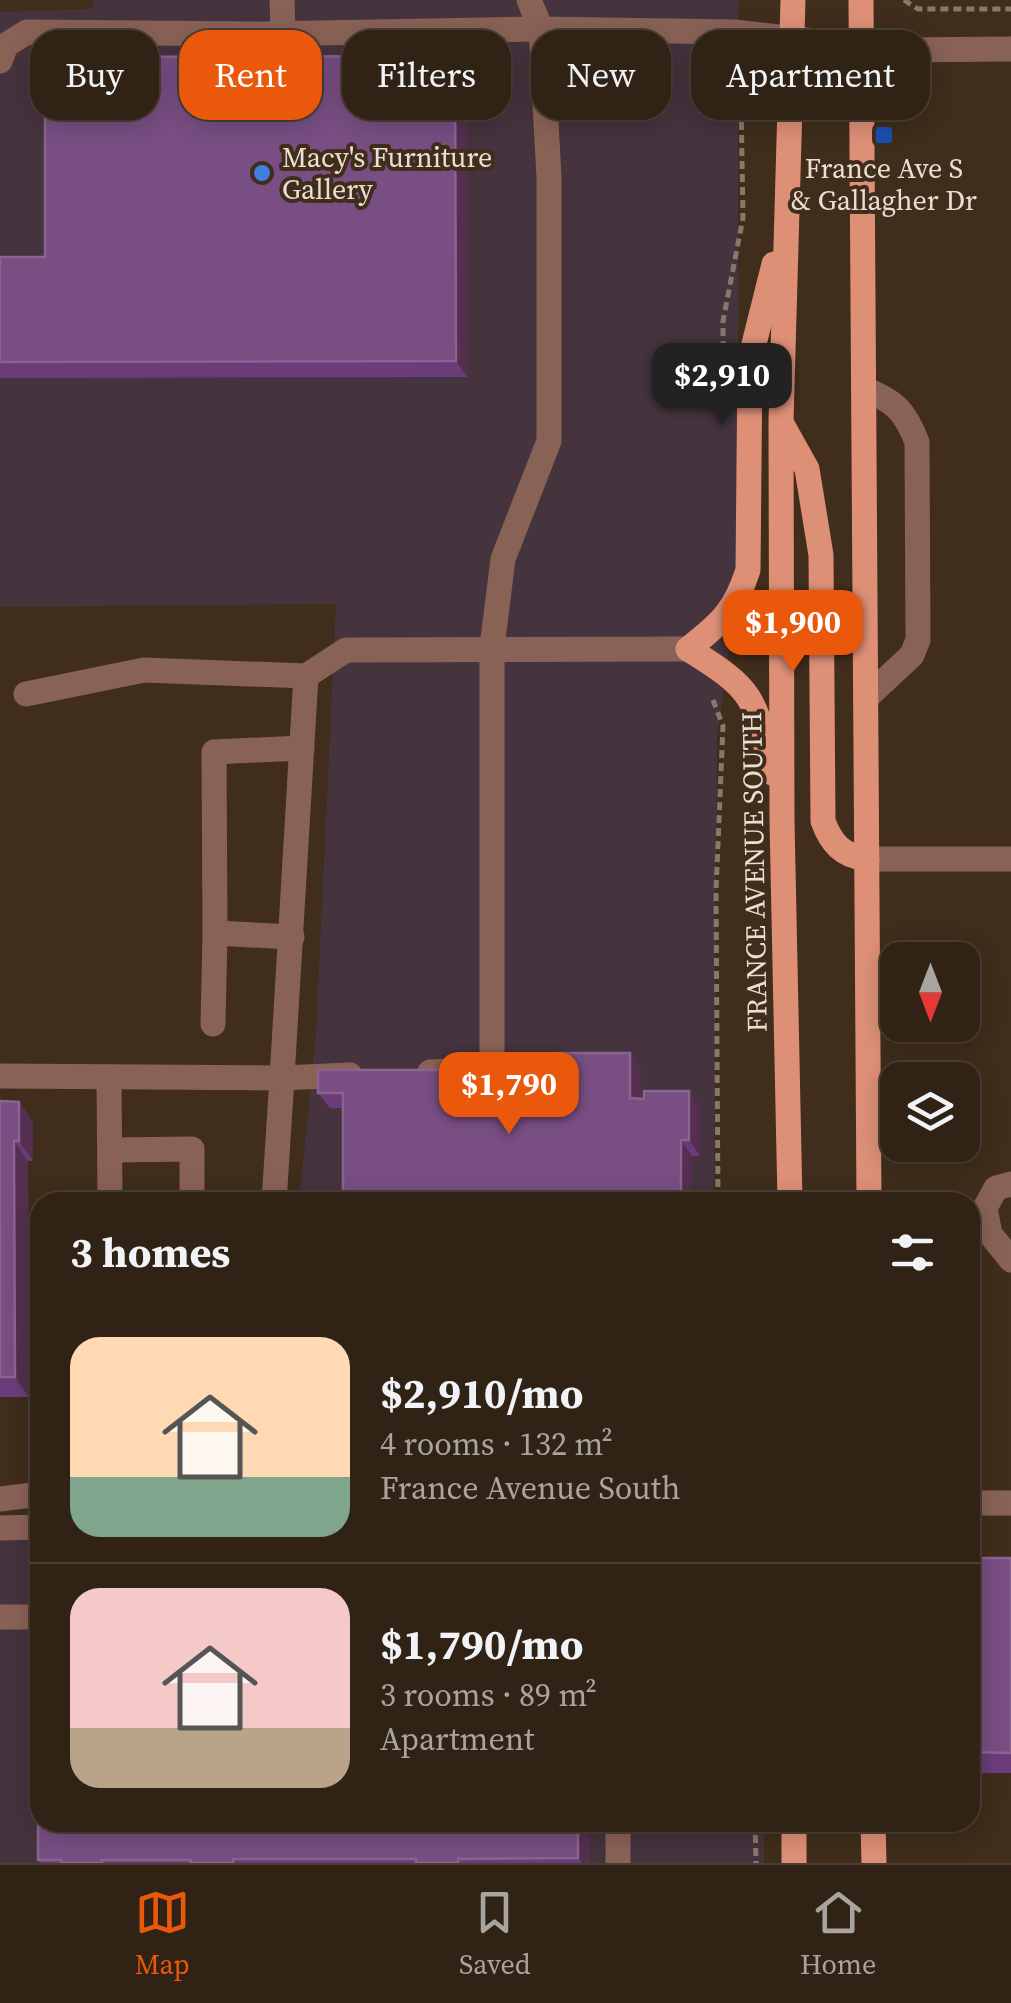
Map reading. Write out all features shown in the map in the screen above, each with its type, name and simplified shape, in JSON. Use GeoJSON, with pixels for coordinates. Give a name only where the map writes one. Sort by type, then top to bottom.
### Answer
{"type":"FeatureCollection","features":[{"type":"Feature","properties":{"kind":"main road","name":"FRANCE AVENUE SOUTH"},"geometry":{"type":"LineString","coordinates":[[793,0],[793,30]]}},
{"type":"Feature","properties":{"kind":"main road"},"geometry":{"type":"LineString","coordinates":[[860,30],[861,0]]}},
{"type":"Feature","properties":{"kind":"main road","name":"FRANCE AVENUE SOUTH"},"geometry":{"type":"LineString","coordinates":[[789,120],[781,421],[782,821],[790,1192]]}},
{"type":"Feature","properties":{"kind":"main road"},"geometry":{"type":"LineString","coordinates":[[861,120],[868,1192]]}},
{"type":"Feature","properties":{"kind":"main road"},"geometry":{"type":"LineString","coordinates":[[782,821],[759,715],[746,690],[688,649],[723,622],[739,597],[748,570],[750,360],[785,220]]}},
{"type":"Feature","properties":{"kind":"main road"},"geometry":{"type":"LineString","coordinates":[[781,421],[807,469],[821,555],[823,820],[837,847],[867,860]]}},
{"type":"Feature","properties":{"kind":"main road"},"geometry":{"type":"LineString","coordinates":[[794,1832],[794,1863]]}},
{"type":"Feature","properties":{"kind":"main road"},"geometry":{"type":"LineString","coordinates":[[873,1832],[874,1863]]}},
{"type":"Feature","properties":{"kind":"street"},"geometry":{"type":"LineString","coordinates":[[282,0],[283,30]]}},
{"type":"Feature","properties":{"kind":"street"},"geometry":{"type":"LineString","coordinates":[[402,1073],[492,1069],[492,652],[503,560],[549,441],[549,177],[541,29],[529,0]]}},
{"type":"Feature","properties":{"kind":"street"},"geometry":{"type":"LineString","coordinates":[[322,33],[541,29],[691,31]]}},
{"type":"Feature","properties":{"kind":"street"},"geometry":{"type":"LineString","coordinates":[[0,60],[6,45],[27,32],[179,33]]}},
{"type":"Feature","properties":{"kind":"street"},"geometry":{"type":"LineString","coordinates":[[930,50],[1011,49]]}},
{"type":"Feature","properties":{"kind":"street"},"geometry":{"type":"LineString","coordinates":[[864,389],[888,398],[908,419],[916,442],[917,462],[918,640],[912,655],[866,698]]}},
{"type":"Feature","properties":{"kind":"street"},"geometry":{"type":"LineString","coordinates":[[26,694],[144,670],[306,676],[346,650],[688,649]]}},
{"type":"Feature","properties":{"kind":"street"},"geometry":{"type":"LineString","coordinates":[[275,1192],[306,676]]}},
{"type":"Feature","properties":{"kind":"street"},"geometry":{"type":"LineString","coordinates":[[213,1024],[214,752],[302,748]]}},
{"type":"Feature","properties":{"kind":"street"},"geometry":{"type":"LineString","coordinates":[[867,860],[1011,858]]}},
{"type":"Feature","properties":{"kind":"street"},"geometry":{"type":"LineString","coordinates":[[215,934],[292,936]]}},
{"type":"Feature","properties":{"kind":"street"},"geometry":{"type":"LineString","coordinates":[[0,1076],[282,1078],[366,1074]]}},
{"type":"Feature","properties":{"kind":"street"},"geometry":{"type":"LineString","coordinates":[[109,1078],[110,1192]]}},
{"type":"Feature","properties":{"kind":"street"},"geometry":{"type":"LineString","coordinates":[[110,1150],[192,1149],[192,1192]]}},
{"type":"Feature","properties":{"kind":"street"},"geometry":{"type":"LineString","coordinates":[[1011,1184],[996,1188],[985,1208],[990,1234],[1011,1260]]}},
{"type":"Feature","properties":{"kind":"street"},"geometry":{"type":"LineString","coordinates":[[0,1499],[30,1495]]}},
{"type":"Feature","properties":{"kind":"street"},"geometry":{"type":"LineString","coordinates":[[980,1503],[1011,1503]]}},
{"type":"Feature","properties":{"kind":"street"},"geometry":{"type":"LineString","coordinates":[[0,1528],[30,1526]]}},
{"type":"Feature","properties":{"kind":"street"},"geometry":{"type":"LineString","coordinates":[[0,1617],[30,1617]]}},
{"type":"Feature","properties":{"kind":"street"},"geometry":{"type":"LineString","coordinates":[[618,1832],[618,1863]]}},
{"type":"Feature","properties":{"kind":"path"},"geometry":{"type":"LineString","coordinates":[[904,0],[918,9],[1011,9]]}},
{"type":"Feature","properties":{"kind":"path"},"geometry":{"type":"LineString","coordinates":[[756,1832],[756,1863]]}},
{"type":"Feature","properties":{"kind":"shaded area"},"geometry":{"type":"Polygon","coordinates":[[[93,0],[738,0],[738,30],[691,30],[691,120],[738,120],[738,578],[717,739],[714,1192],[300,1192],[316,1032],[336,604],[0,607],[0,12],[92,9],[93,0]]]}},
{"type":"Feature","properties":{"kind":"shaded area"},"geometry":{"type":"Polygon","coordinates":[[[0,1536],[30,1537],[30,1832],[764,1832],[764,1863],[0,1863],[0,1536]]]}},
{"type":"Feature","properties":{"kind":"building","name":"Macy's Furniture Gallery"},"geometry":{"type":"Polygon","coordinates":[[[322,56],[342,56],[342,120],[455,120],[456,361],[0,362],[0,257],[45,257],[45,120],[159,120],[159,57],[179,57],[179,120],[322,120],[322,56]]]}},
{"type":"Feature","properties":{"kind":"building"},"geometry":{"type":"Polygon","coordinates":[[[557,1053],[630,1053],[630,1098],[644,1099],[644,1091],[689,1091],[689,1140],[681,1140],[681,1192],[343,1192],[343,1093],[318,1093],[318,1070],[482,1070],[482,1093],[557,1093],[557,1053]]]}},
{"type":"Feature","properties":{"kind":"building"},"geometry":{"type":"Polygon","coordinates":[[[0,1101],[19,1102],[19,1141],[14,1141],[15,1377],[0,1377],[0,1101]]]}},
{"type":"Feature","properties":{"kind":"building"},"geometry":{"type":"Polygon","coordinates":[[[980,1558],[1011,1558],[1011,1753],[980,1752],[980,1558]]]}},
{"type":"Feature","properties":{"kind":"building"},"geometry":{"type":"Polygon","coordinates":[[[38,1832],[578,1832],[578,1858],[458,1859],[458,1863],[416,1863],[416,1859],[233,1859],[233,1863],[38,1860],[38,1832]]]}},
{"type":"Feature","properties":{"kind":"place","name":"France Ave S & Gallagher Dr"},"geometry":{"type":"Point","coordinates":[884,135]}},
{"type":"Feature","properties":{"kind":"place","name":"Macy's Furniture Gallery"},"geometry":{"type":"Point","coordinates":[262,173]}}]}
